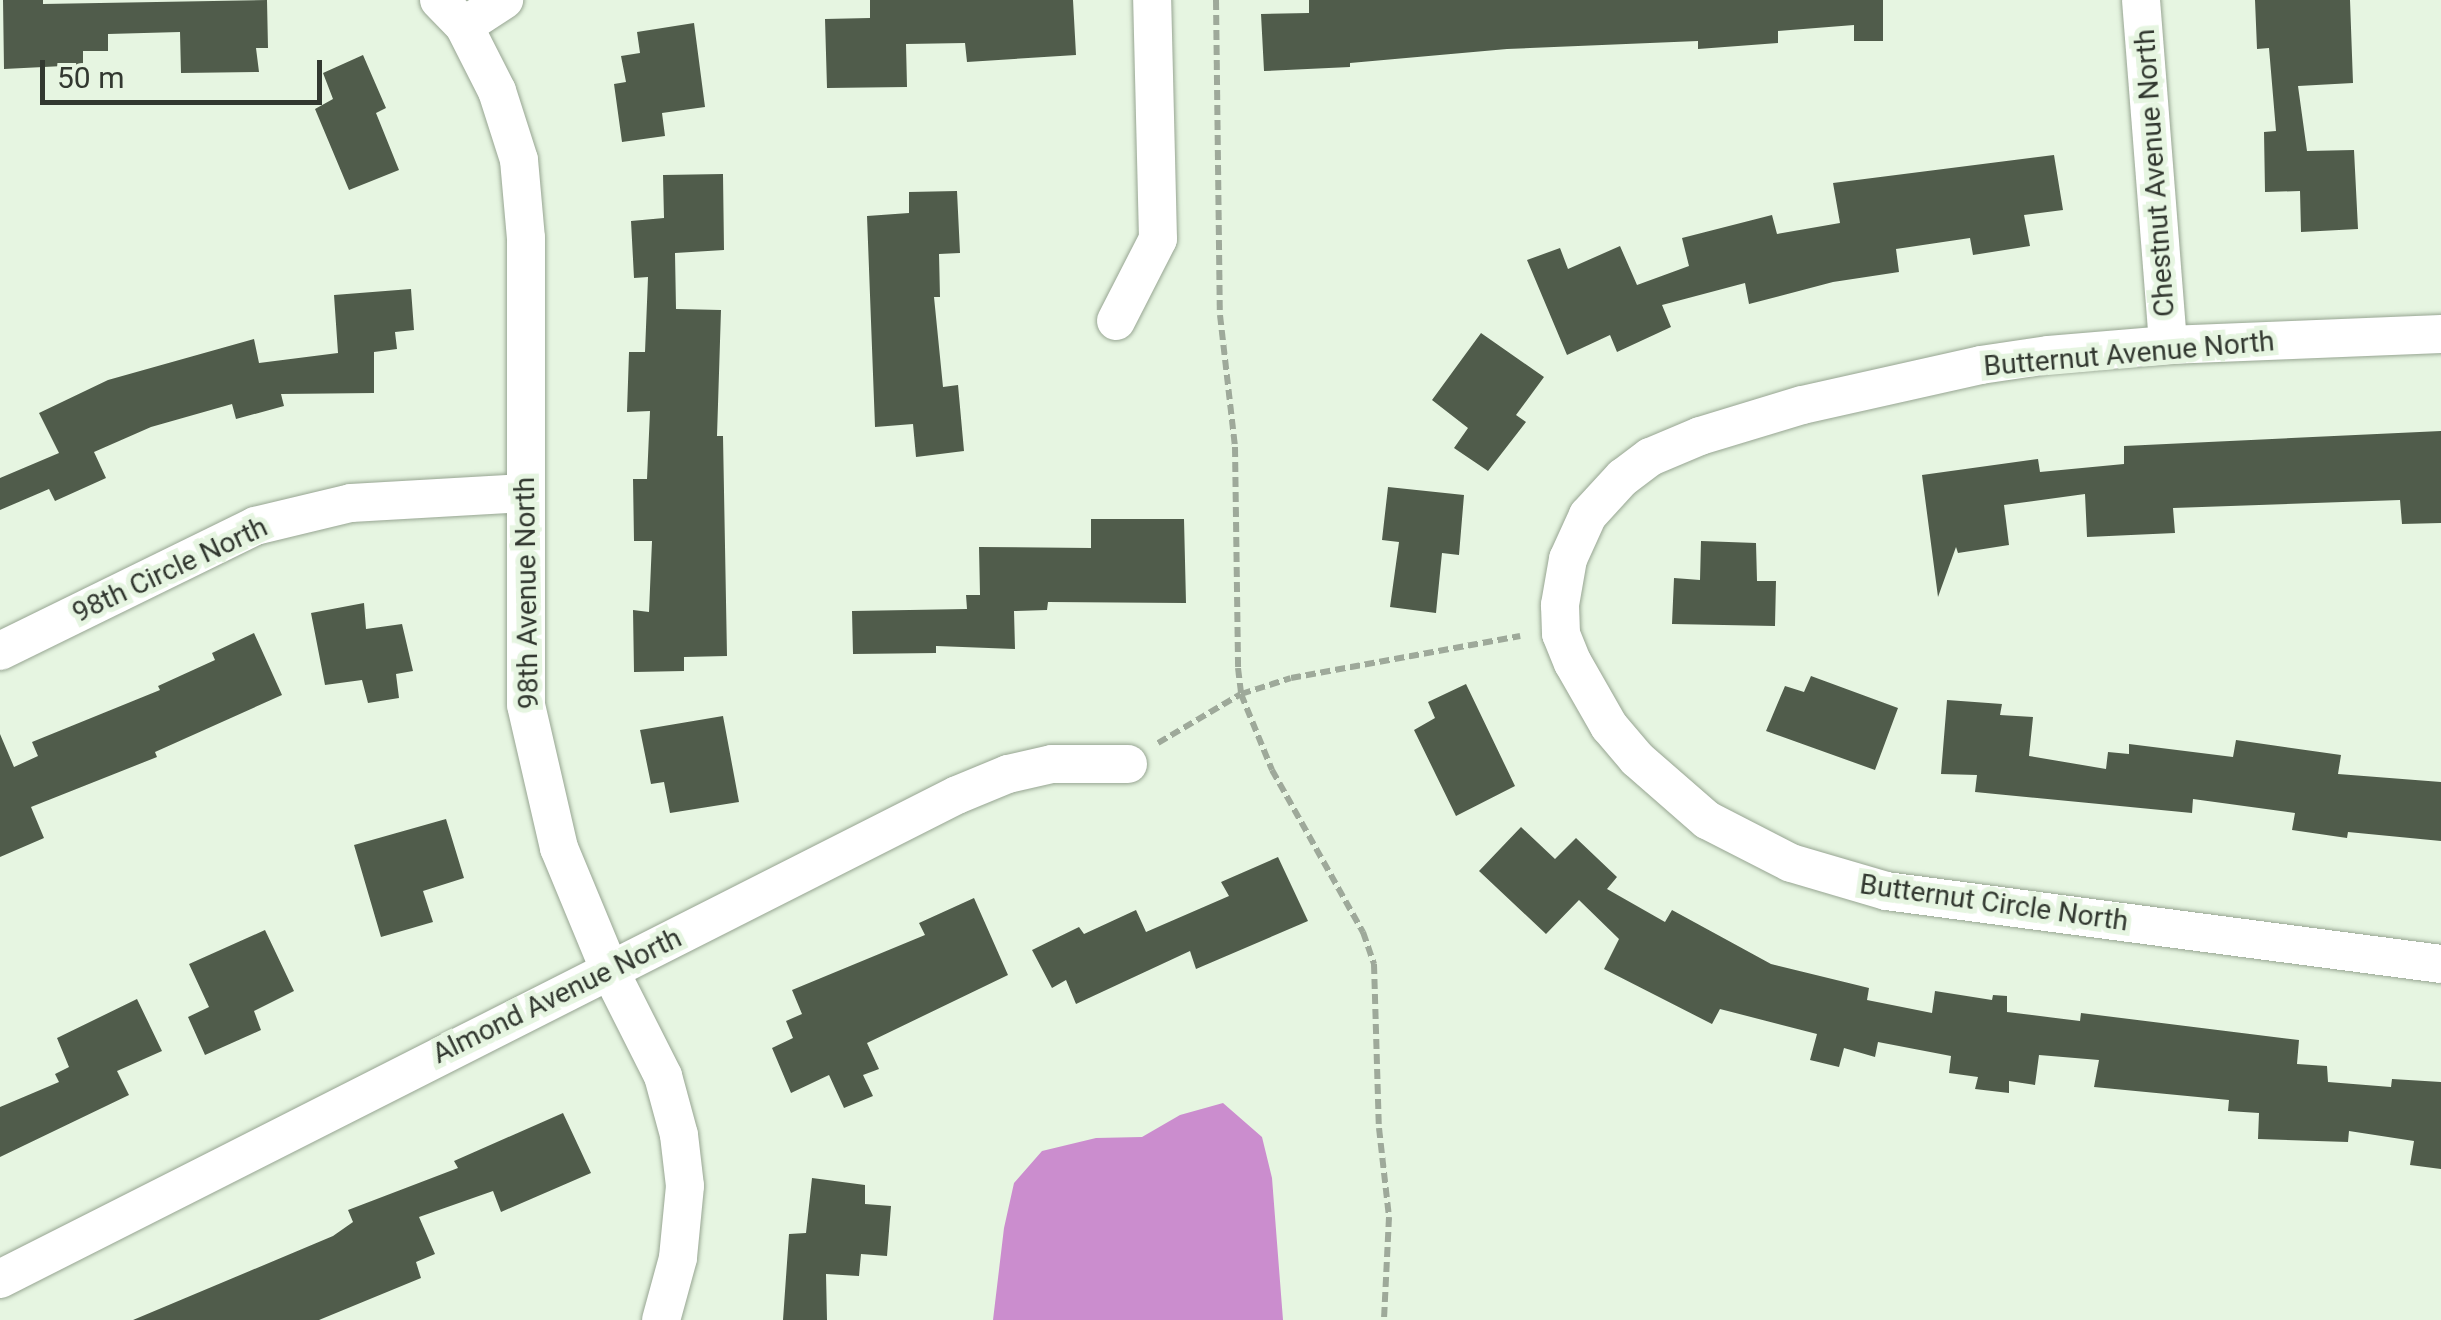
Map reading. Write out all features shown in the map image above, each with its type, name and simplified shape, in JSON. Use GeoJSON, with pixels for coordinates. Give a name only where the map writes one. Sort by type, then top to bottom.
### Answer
{"type":"FeatureCollection","features":[{"type":"Feature","properties":{"kind":"street"},"geometry":{"type":"LineString","coordinates":[[451,13],[504,0]]}},
{"type":"Feature","properties":{"kind":"street"},"geometry":{"type":"LineString","coordinates":[[1116,321],[1158,238],[1152,0]]}},
{"type":"Feature","properties":{"kind":"street","name":"Chestnut Avenue North"},"geometry":{"type":"LineString","coordinates":[[2142,0],[2168,345]]}},
{"type":"Feature","properties":{"kind":"street","name":"98th Avenue North"},"geometry":{"type":"LineString","coordinates":[[451,13],[497,91],[520,160],[526,238],[526,706],[558,848],[610,971],[663,1076],[679,1135],[685,1186],[678,1258],[662,1320]]}},
{"type":"Feature","properties":{"kind":"street","name":"Butternut Avenue North"},"geometry":{"type":"LineString","coordinates":[[1572,662],[1561,634],[1560,592],[1568,559],[1595,506],[1623,477],[1650,457],[1700,436],[1881,386],[2048,355],[2168,345],[2441,334]]}},
{"type":"Feature","properties":{"kind":"street","name":"98th Circle North"},"geometry":{"type":"LineString","coordinates":[[0,651],[255,526],[351,502],[525,493]]}},
{"type":"Feature","properties":{"kind":"street","name":"Butternut Circle North"},"geometry":{"type":"LineString","coordinates":[[1572,662],[1609,726],[1668,788],[1708,820],[1752,845],[1829,876],[1886,890],[2441,964]]}},
{"type":"Feature","properties":{"kind":"street","name":"Almond Avenue North"},"geometry":{"type":"LineString","coordinates":[[0,1279],[957,795],[1008,774],[1052,764],[1128,764]]}},
{"type":"Feature","properties":{"kind":"path"},"geometry":{"type":"LineString","coordinates":[[1216,0],[1220,314],[1235,447],[1234,597],[1241,694],[1291,810],[1363,932],[1374,964],[1379,989],[1377,1093],[1389,1216],[1384,1320]]}},
{"type":"Feature","properties":{"kind":"path"},"geometry":{"type":"LineString","coordinates":[[1128,764],[1193,719],[1241,694],[1291,678],[1520,636]]}},
{"type":"Feature","properties":{"kind":"shaded area"},"geometry":{"type":"Polygon","coordinates":[[[1223,1103],[1262,1137],[1272,1178],[1283,1320],[993,1320],[1004,1228],[1014,1183],[1042,1151],[1096,1138],[1142,1137],[1180,1115],[1223,1103]]]}},
{"type":"Feature","properties":{"kind":"building"},"geometry":{"type":"Polygon","coordinates":[[[3,0],[43,0],[43,4],[267,0],[268,48],[256,48],[259,72],[181,73],[180,32],[108,34],[108,51],[83,51],[83,65],[4,69],[3,0]]]}},
{"type":"Feature","properties":{"kind":"building"},"geometry":{"type":"Polygon","coordinates":[[[870,0],[1073,0],[1076,55],[967,62],[965,43],[906,44],[907,87],[827,88],[825,19],[870,18],[870,0]]]}},
{"type":"Feature","properties":{"kind":"building"},"geometry":{"type":"Polygon","coordinates":[[[1309,0],[1883,0],[1883,41],[1854,41],[1854,25],[1778,31],[1778,43],[1698,49],[1698,41],[1507,49],[1350,63],[1350,67],[1264,71],[1261,14],[1309,13],[1309,0]]]}},
{"type":"Feature","properties":{"kind":"building"},"geometry":{"type":"Polygon","coordinates":[[[2255,0],[2350,0],[2353,83],[2298,86],[2307,151],[2354,150],[2358,229],[2301,232],[2300,191],[2265,192],[2264,132],[2276,131],[2269,48],[2257,49],[2255,0]]]}},
{"type":"Feature","properties":{"kind":"building"},"geometry":{"type":"Polygon","coordinates":[[[694,23],[705,107],[662,113],[665,136],[622,142],[614,84],[626,82],[621,56],[640,53],[637,32],[694,23]]]}},
{"type":"Feature","properties":{"kind":"building"},"geometry":{"type":"Polygon","coordinates":[[[363,55],[386,108],[376,113],[399,170],[349,190],[315,109],[333,99],[323,73],[363,55]]]}},
{"type":"Feature","properties":{"kind":"building"},"geometry":{"type":"Polygon","coordinates":[[[2054,155],[2063,210],[2024,215],[2030,246],[1973,255],[1970,238],[1896,249],[1899,272],[1833,282],[1749,304],[1745,283],[1662,305],[1671,327],[1617,352],[1610,335],[1567,355],[1527,260],[1560,248],[1568,269],[1620,246],[1637,285],[1689,266],[1682,238],[1772,215],[1777,234],[1840,223],[1833,183],[2054,155]]]}},
{"type":"Feature","properties":{"kind":"building"},"geometry":{"type":"Polygon","coordinates":[[[723,174],[724,250],[675,253],[676,309],[721,310],[717,436],[723,436],[727,656],[684,657],[684,671],[634,672],[633,610],[649,612],[652,541],[634,541],[633,479],[647,479],[650,411],[627,412],[629,352],[645,352],[648,277],[634,278],[631,221],[664,218],[663,175],[723,174]]]}},
{"type":"Feature","properties":{"kind":"building"},"geometry":{"type":"Polygon","coordinates":[[[957,191],[960,253],[939,254],[940,297],[934,297],[943,387],[958,385],[964,451],[916,457],[913,424],[875,427],[867,216],[909,213],[909,192],[957,191]]]}},
{"type":"Feature","properties":{"kind":"building"},"geometry":{"type":"Polygon","coordinates":[[[411,289],[414,330],[395,332],[397,349],[374,352],[374,393],[281,394],[284,406],[236,419],[232,404],[151,427],[94,452],[106,478],[55,501],[49,489],[0,510],[0,478],[59,453],[39,413],[108,380],[254,339],[259,363],[338,353],[334,295],[411,289]]]}},
{"type":"Feature","properties":{"kind":"building"},"geometry":{"type":"Polygon","coordinates":[[[1481,333],[1544,377],[1516,415],[1526,422],[1488,471],[1454,448],[1468,428],[1432,400],[1481,333]]]}},
{"type":"Feature","properties":{"kind":"building"},"geometry":{"type":"Polygon","coordinates":[[[2441,431],[2441,523],[2402,524],[2400,500],[2173,508],[2175,533],[2087,537],[2085,494],[2004,505],[2009,545],[1958,553],[1956,547],[1938,597],[1922,475],[2038,459],[2040,472],[2124,464],[2124,446],[2441,431]]]}},
{"type":"Feature","properties":{"kind":"building"},"geometry":{"type":"Polygon","coordinates":[[[1388,487],[1464,495],[1459,555],[1442,553],[1436,613],[1390,607],[1399,542],[1382,540],[1388,487]]]}},
{"type":"Feature","properties":{"kind":"building"},"geometry":{"type":"Polygon","coordinates":[[[1091,519],[1184,519],[1186,603],[1048,602],[1047,610],[1014,611],[1015,649],[936,646],[936,653],[853,654],[852,611],[967,609],[966,595],[980,595],[979,547],[1091,548],[1091,519]]]}},
{"type":"Feature","properties":{"kind":"building"},"geometry":{"type":"Polygon","coordinates":[[[1701,541],[1756,543],[1757,581],[1776,581],[1775,626],[1672,624],[1674,578],[1700,580],[1701,541]]]}},
{"type":"Feature","properties":{"kind":"building"},"geometry":{"type":"Polygon","coordinates":[[[364,603],[366,629],[402,624],[413,671],[396,674],[399,698],[368,703],[362,680],[325,685],[311,613],[364,603]]]}},
{"type":"Feature","properties":{"kind":"building"},"geometry":{"type":"Polygon","coordinates":[[[254,633],[282,695],[155,752],[157,757],[31,807],[44,838],[0,857],[0,734],[14,767],[38,756],[32,742],[160,690],[158,686],[215,660],[212,653],[254,633]]]}},
{"type":"Feature","properties":{"kind":"building"},"geometry":{"type":"Polygon","coordinates":[[[1811,676],[1898,708],[1875,770],[1766,731],[1785,686],[1804,692],[1811,676]]]}},
{"type":"Feature","properties":{"kind":"building"},"geometry":{"type":"Polygon","coordinates":[[[1466,684],[1515,786],[1456,816],[1414,730],[1435,718],[1428,702],[1466,684]]]}},
{"type":"Feature","properties":{"kind":"building"},"geometry":{"type":"Polygon","coordinates":[[[1947,700],[2002,704],[2000,715],[2033,717],[2029,756],[2106,769],[2108,752],[2129,754],[2129,744],[2233,757],[2236,740],[2341,755],[2338,774],[2441,782],[2441,841],[2348,832],[2347,838],[2292,830],[2295,813],[2193,799],[2192,813],[1975,792],[1977,775],[1941,774],[1947,700]]]}},
{"type":"Feature","properties":{"kind":"building"},"geometry":{"type":"Polygon","coordinates":[[[723,716],[739,802],[670,813],[664,782],[651,784],[640,730],[723,716]]]}},
{"type":"Feature","properties":{"kind":"building"},"geometry":{"type":"Polygon","coordinates":[[[446,819],[464,878],[423,891],[433,922],[381,937],[354,845],[446,819]]]}},
{"type":"Feature","properties":{"kind":"building"},"geometry":{"type":"Polygon","coordinates":[[[1521,827],[1555,859],[1576,838],[1617,877],[1607,889],[1665,922],[1672,910],[1771,964],[1869,988],[1867,1000],[1932,1013],[1935,991],[1992,1000],[1993,995],[2007,996],[2007,1012],[2080,1021],[2081,1013],[2299,1040],[2297,1064],[2327,1066],[2328,1082],[2391,1087],[2392,1079],[2441,1082],[2441,1169],[2410,1165],[2414,1141],[2349,1131],[2348,1142],[2258,1139],[2259,1113],[2228,1111],[2229,1100],[2094,1087],[2099,1060],[2039,1055],[2035,1085],[2009,1081],[2009,1093],[1975,1089],[1978,1077],[1949,1073],[1951,1056],[1878,1042],[1875,1057],[1844,1048],[1839,1067],[1810,1060],[1817,1034],[1720,1009],[1712,1024],[1604,969],[1619,939],[1579,900],[1546,934],[1479,871],[1521,827]]]}},
{"type":"Feature","properties":{"kind":"building"},"geometry":{"type":"Polygon","coordinates":[[[1278,857],[1308,921],[1196,969],[1190,951],[1076,1004],[1066,980],[1052,988],[1032,950],[1079,927],[1084,934],[1136,910],[1146,932],[1229,896],[1221,882],[1278,857]]]}},
{"type":"Feature","properties":{"kind":"building"},"geometry":{"type":"Polygon","coordinates":[[[974,898],[1008,975],[867,1043],[879,1069],[863,1075],[873,1096],[844,1108],[829,1075],[791,1093],[772,1048],[793,1038],[786,1021],[802,1014],[792,990],[925,935],[919,923],[974,898]]]}},
{"type":"Feature","properties":{"kind":"building"},"geometry":{"type":"Polygon","coordinates":[[[265,930],[294,991],[254,1011],[261,1030],[205,1055],[188,1017],[209,1007],[189,964],[265,930]]]}},
{"type":"Feature","properties":{"kind":"building"},"geometry":{"type":"Polygon","coordinates":[[[137,999],[162,1051],[117,1071],[129,1095],[0,1157],[0,1107],[59,1082],[55,1074],[69,1067],[57,1038],[137,999]]]}},
{"type":"Feature","properties":{"kind":"building"},"geometry":{"type":"Polygon","coordinates":[[[563,1113],[591,1173],[501,1212],[493,1191],[419,1217],[435,1254],[416,1262],[421,1278],[319,1320],[133,1320],[333,1236],[353,1222],[348,1210],[458,1168],[454,1161],[563,1113]]]}},
{"type":"Feature","properties":{"kind":"building"},"geometry":{"type":"Polygon","coordinates":[[[812,1178],[865,1185],[865,1204],[891,1206],[887,1256],[861,1254],[859,1276],[826,1274],[827,1320],[783,1320],[789,1234],[806,1233],[812,1178]]]}}]}
